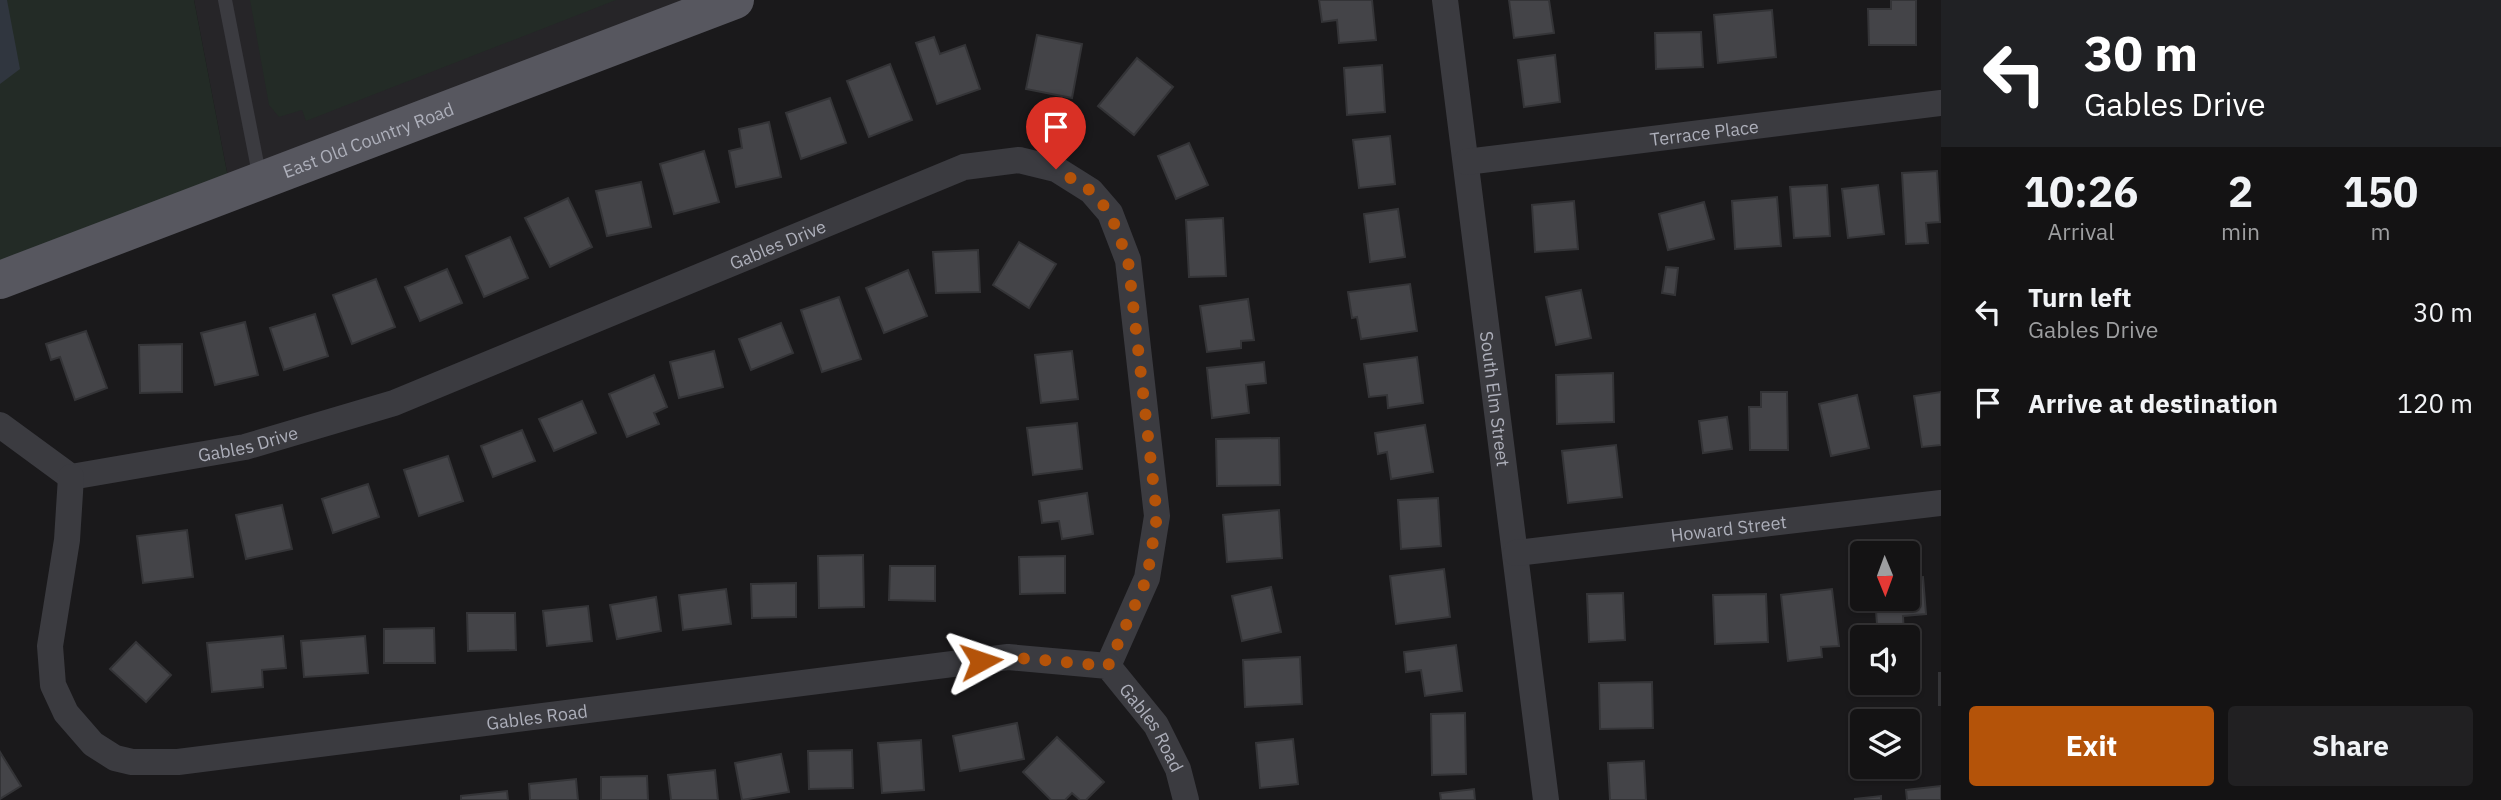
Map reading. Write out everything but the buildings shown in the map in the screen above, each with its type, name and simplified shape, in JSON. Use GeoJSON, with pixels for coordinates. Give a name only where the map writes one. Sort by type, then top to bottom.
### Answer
{"type":"FeatureCollection","features":[{"type":"Feature","properties":{"kind":"main road","name":"East Old Country Road"},"geometry":{"type":"LineString","coordinates":[[0,279],[735,0]]}},
{"type":"Feature","properties":{"kind":"street","name":"South Elm Street"},"geometry":{"type":"LineString","coordinates":[[1445,0],[1546,800]]}},
{"type":"Feature","properties":{"kind":"street","name":"Terrace Place"},"geometry":{"type":"LineString","coordinates":[[1466,162],[1941,103]]}},
{"type":"Feature","properties":{"kind":"street","name":"Gables Drive"},"geometry":{"type":"LineString","coordinates":[[71,477],[245,447],[394,403],[964,167],[1019,160],[1056,169],[1091,191],[1110,213],[1128,260],[1157,516],[1147,578],[1108,666]]}},
{"type":"Feature","properties":{"kind":"street"},"geometry":{"type":"LineString","coordinates":[[0,425],[71,477]]}},
{"type":"Feature","properties":{"kind":"street","name":"Gables Road"},"geometry":{"type":"LineString","coordinates":[[71,477],[66,540],[50,646],[53,685],[66,713],[93,744],[115,758],[132,762],[178,762],[1008,657],[1108,666],[1156,725],[1178,769],[1186,800]]}},
{"type":"Feature","properties":{"kind":"street","name":"Howard Street"},"geometry":{"type":"LineString","coordinates":[[1516,553],[1941,503]]}},
{"type":"Feature","properties":{"kind":"lane"},"geometry":{"type":"LineString","coordinates":[[225,0],[260,181]]}},
{"type":"Feature","properties":{"kind":"shaded area"},"geometry":{"type":"Polygon","coordinates":[[[0,0],[194,0],[230,188],[0,277],[0,0]]]}},
{"type":"Feature","properties":{"kind":"shaded area"},"geometry":{"type":"Polygon","coordinates":[[[0,0],[7,0],[20,69],[0,84],[0,0]]]}},
{"type":"Feature","properties":{"kind":"shaded area"},"geometry":{"type":"Polygon","coordinates":[[[194,0],[717,0],[230,188],[194,0]]]}},
{"type":"Feature","properties":{"kind":"shaded area"},"geometry":{"type":"Polygon","coordinates":[[[250,0],[616,0],[306,121],[302,110],[279,117],[269,105],[250,0]]]}},
{"type":"Feature","properties":{"kind":"route"},"geometry":{"type":"LineString","coordinates":[[981,661],[1008,657],[1108,666],[1147,578],[1157,516],[1128,260],[1110,213],[1091,191],[1056,169]]}}]}
